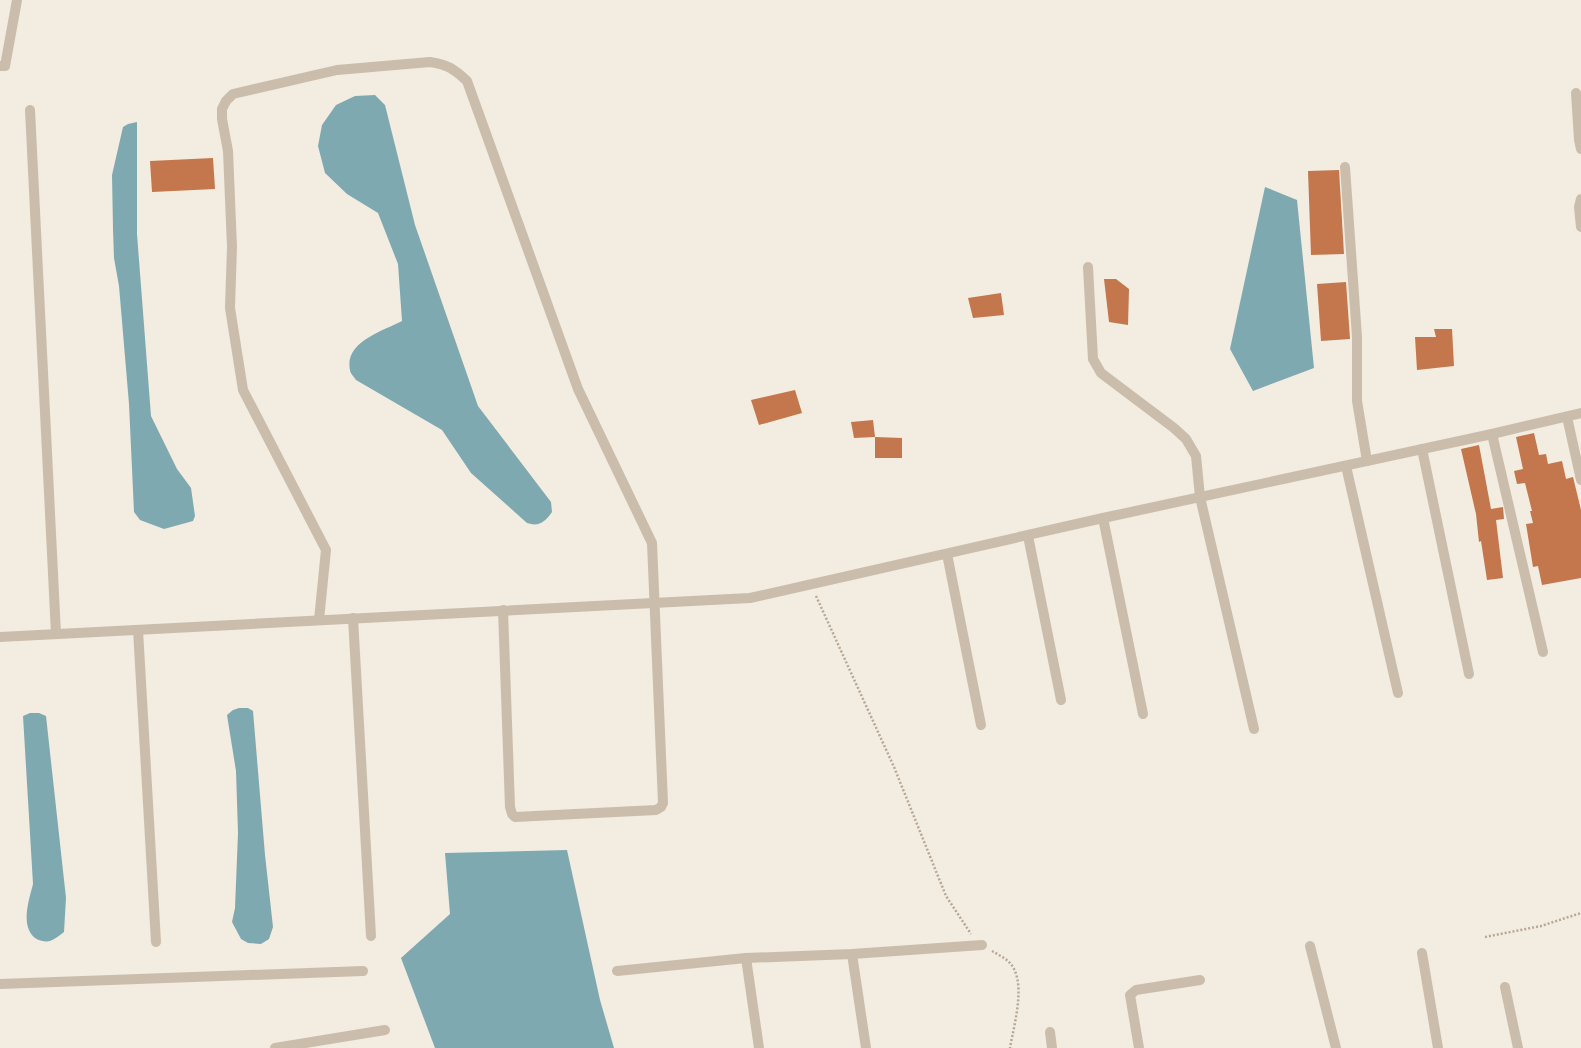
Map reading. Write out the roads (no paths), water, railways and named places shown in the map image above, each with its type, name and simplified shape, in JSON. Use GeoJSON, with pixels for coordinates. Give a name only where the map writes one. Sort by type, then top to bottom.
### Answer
{"type":"FeatureCollection","features":[{"type":"Feature","properties":{"kind":"street"},"geometry":{"type":"LineString","coordinates":[[0,66],[5,66],[17,0]]}},
{"type":"Feature","properties":{"kind":"street"},"geometry":{"type":"LineString","coordinates":[[319,620],[326,550],[243,390],[230,308],[232,247],[230,193],[228,151],[222,118],[222,109],[226,101],[233,94],[337,70],[430,62],[455,70],[467,80],[578,389],[652,543],[664,803],[661,807],[656,810],[523,817],[515,817],[512,814],[510,807],[503,610]]}},
{"type":"Feature","properties":{"kind":"street"},"geometry":{"type":"LineString","coordinates":[[1576,93],[1581,149]]}},
{"type":"Feature","properties":{"kind":"street"},"geometry":{"type":"LineString","coordinates":[[30,110],[56,634]]}},
{"type":"Feature","properties":{"kind":"street"},"geometry":{"type":"LineString","coordinates":[[1345,167],[1357,337],[1357,400],[1367,461]]}},
{"type":"Feature","properties":{"kind":"street"},"geometry":{"type":"LineString","coordinates":[[1581,199],[1579,207],[1581,227]]}},
{"type":"Feature","properties":{"kind":"street"},"geometry":{"type":"LineString","coordinates":[[1088,267],[1093,359],[1101,373],[1148,407],[1186,439],[1196,456],[1200,497],[1254,729]]}},
{"type":"Feature","properties":{"kind":"street"},"geometry":{"type":"LineString","coordinates":[[0,637],[750,598],[1103,518],[1492,434],[1581,413]]}},
{"type":"Feature","properties":{"kind":"street"},"geometry":{"type":"LineString","coordinates":[[1567,417],[1581,480]]}},
{"type":"Feature","properties":{"kind":"street"},"geometry":{"type":"LineString","coordinates":[[1492,434],[1543,652]]}},
{"type":"Feature","properties":{"kind":"street"},"geometry":{"type":"LineString","coordinates":[[1422,449],[1469,674]]}},
{"type":"Feature","properties":{"kind":"street"},"geometry":{"type":"LineString","coordinates":[[1346,466],[1398,693]]}},
{"type":"Feature","properties":{"kind":"street"},"geometry":{"type":"LineString","coordinates":[[1103,518],[1143,714]]}},
{"type":"Feature","properties":{"kind":"street"},"geometry":{"type":"LineString","coordinates":[[1028,536],[1061,700]]}},
{"type":"Feature","properties":{"kind":"street"},"geometry":{"type":"LineString","coordinates":[[946,554],[981,725]]}},
{"type":"Feature","properties":{"kind":"street"},"geometry":{"type":"LineString","coordinates":[[353,618],[371,936]]}},
{"type":"Feature","properties":{"kind":"street"},"geometry":{"type":"LineString","coordinates":[[138,630],[156,942]]}},
{"type":"Feature","properties":{"kind":"street"},"geometry":{"type":"LineString","coordinates":[[617,971],[746,958],[852,954],[982,945]]}},
{"type":"Feature","properties":{"kind":"street"},"geometry":{"type":"LineString","coordinates":[[1310,946],[1336,1048]]}},
{"type":"Feature","properties":{"kind":"street"},"geometry":{"type":"LineString","coordinates":[[1422,953],[1438,1048]]}},
{"type":"Feature","properties":{"kind":"street"},"geometry":{"type":"LineString","coordinates":[[852,954],[866,1048]]}},
{"type":"Feature","properties":{"kind":"street"},"geometry":{"type":"LineString","coordinates":[[746,958],[759,1048]]}},
{"type":"Feature","properties":{"kind":"street"},"geometry":{"type":"LineString","coordinates":[[0,984],[363,972]]}},
{"type":"Feature","properties":{"kind":"street"},"geometry":{"type":"LineString","coordinates":[[1139,1048],[1130,995],[1136,990],[1200,980]]}},
{"type":"Feature","properties":{"kind":"street"},"geometry":{"type":"LineString","coordinates":[[1505,987],[1518,1048]]}},
{"type":"Feature","properties":{"kind":"street"},"geometry":{"type":"LineString","coordinates":[[275,1048],[385,1030]]}},
{"type":"Feature","properties":{"kind":"street"},"geometry":{"type":"LineString","coordinates":[[1050,1032],[1052,1048]]}},
{"type":"Feature","properties":{"kind":"water"},"geometry":{"type":"Polygon","coordinates":[[[375,95],[385,105],[415,225],[478,406],[551,502],[552,512],[541,523],[527,523],[471,473],[442,430],[356,380],[350,370],[350,360],[353,352],[359,345],[367,339],[402,321],[398,264],[378,213],[347,194],[325,173],[318,146],[322,125],[336,105],[355,96],[375,95]]]}},
{"type":"Feature","properties":{"kind":"water"},"geometry":{"type":"Polygon","coordinates":[[[137,122],[137,234],[151,416],[177,469],[191,488],[195,516],[193,521],[164,529],[140,520],[134,512],[129,404],[119,286],[114,258],[112,175],[123,127],[137,122]]]}},
{"type":"Feature","properties":{"kind":"water"},"geometry":{"type":"Polygon","coordinates":[[[1265,187],[1297,200],[1314,368],[1253,391],[1230,349],[1265,187]]]}},
{"type":"Feature","properties":{"kind":"water"},"geometry":{"type":"Polygon","coordinates":[[[248,708],[253,711],[265,855],[273,927],[269,939],[261,944],[248,943],[241,939],[232,922],[235,908],[238,833],[236,771],[227,715],[233,710],[248,708]]]}},
{"type":"Feature","properties":{"kind":"water"},"geometry":{"type":"Polygon","coordinates":[[[30,713],[39,713],[46,716],[66,898],[64,932],[50,941],[40,941],[35,938],[30,933],[27,920],[28,905],[33,884],[23,716],[30,713]]]}},
{"type":"Feature","properties":{"kind":"water"},"geometry":{"type":"Polygon","coordinates":[[[567,850],[600,1000],[614,1048],[435,1048],[401,958],[450,914],[445,853],[567,850]]]}}]}
